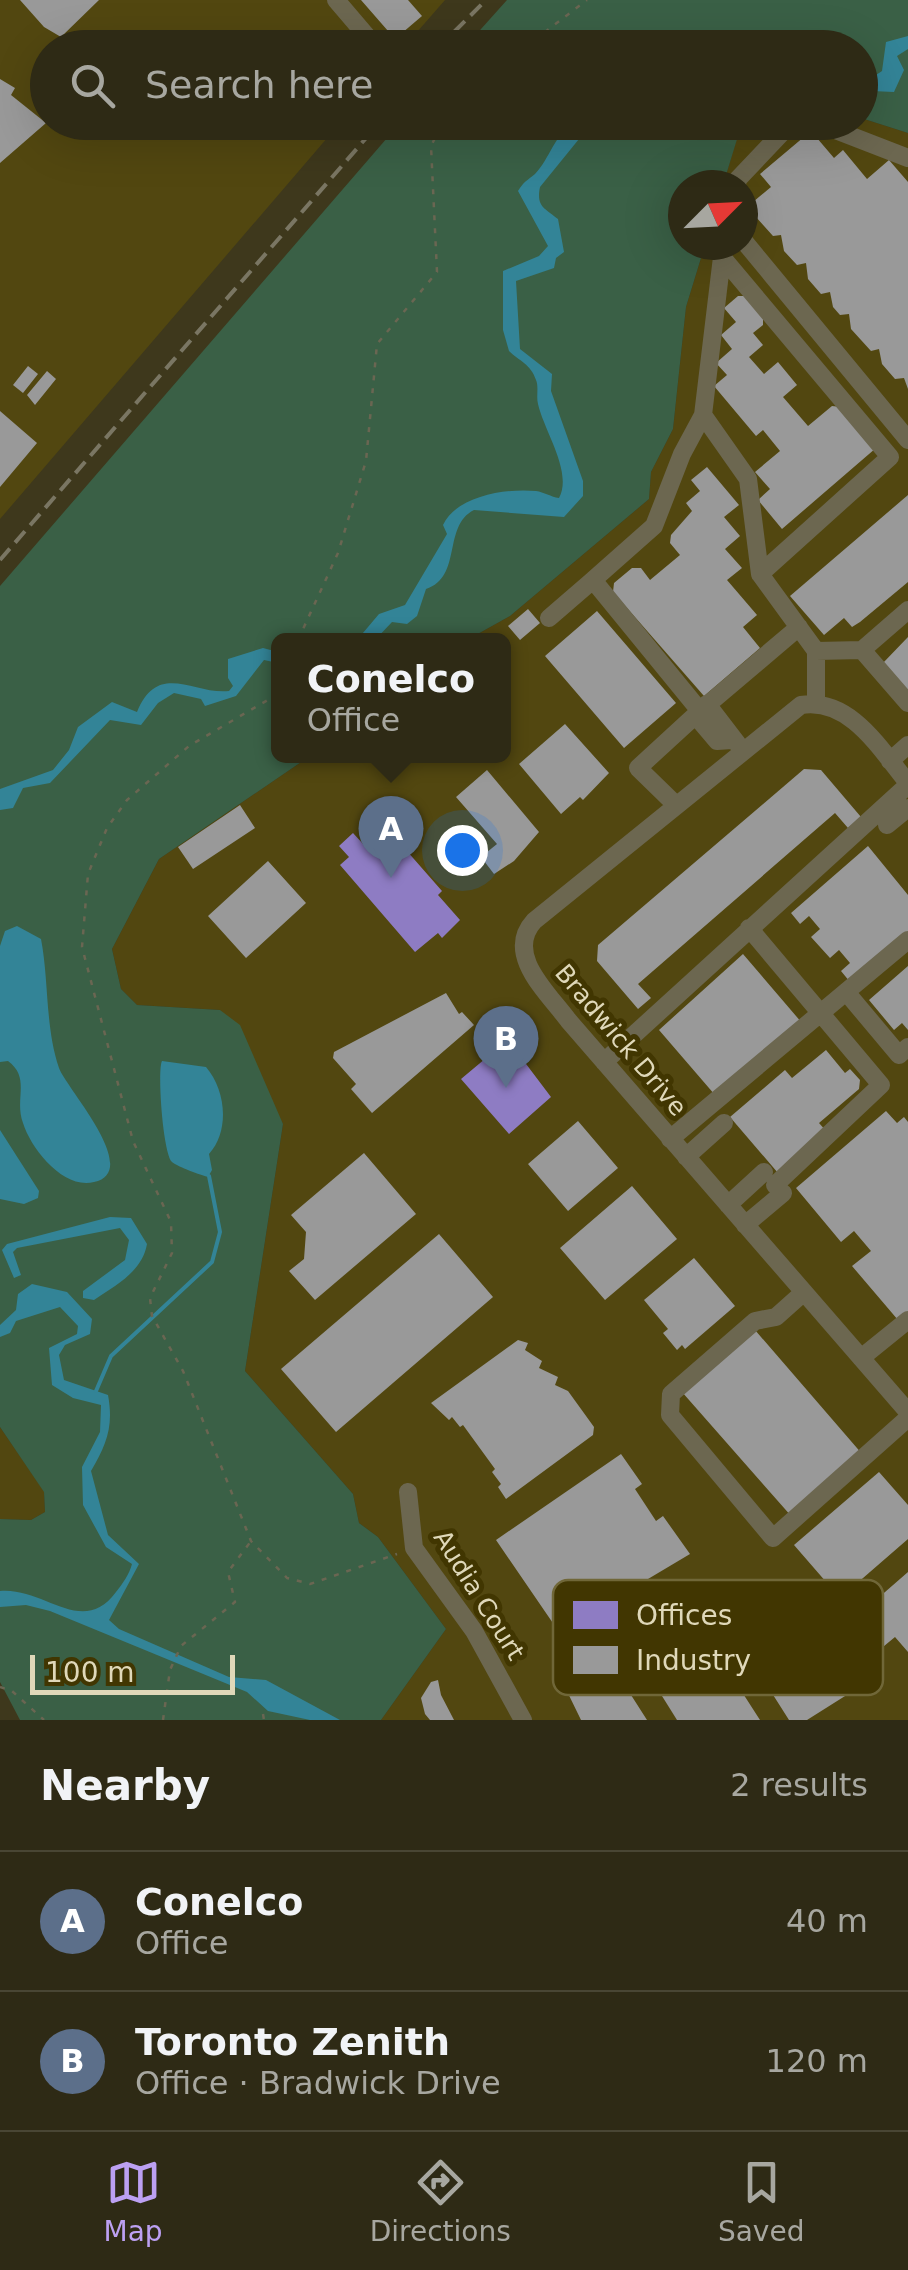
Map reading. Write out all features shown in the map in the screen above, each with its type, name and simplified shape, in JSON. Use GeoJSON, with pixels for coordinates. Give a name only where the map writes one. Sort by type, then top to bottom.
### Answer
{"type":"FeatureCollection","features":[{"type":"Feature","properties":{"kind":"street"},"geometry":{"type":"LineString","coordinates":[[336,0],[362,30]]}},
{"type":"Feature","properties":{"kind":"street"},"geometry":{"type":"LineString","coordinates":[[746,170],[775,140]]}},
{"type":"Feature","properties":{"kind":"street"},"geometry":{"type":"LineString","coordinates":[[862,140],[908,158]]}},
{"type":"Feature","properties":{"kind":"street"},"geometry":{"type":"LineString","coordinates":[[548,618],[654,526],[682,454],[703,415],[722,258],[890,457],[760,574]]}},
{"type":"Feature","properties":{"kind":"street"},"geometry":{"type":"LineString","coordinates":[[758,258],[908,440]]}},
{"type":"Feature","properties":{"kind":"street"},"geometry":{"type":"LineString","coordinates":[[604,1062],[908,784],[848,716],[827,702],[816,703],[816,651],[760,574],[748,479],[703,415]]}},
{"type":"Feature","properties":{"kind":"street"},"geometry":{"type":"LineString","coordinates":[[593,580],[701,710],[727,726],[737,745]]}},
{"type":"Feature","properties":{"kind":"street"},"geometry":{"type":"LineString","coordinates":[[816,651],[862,650],[908,610]]}},
{"type":"Feature","properties":{"kind":"street"},"geometry":{"type":"LineString","coordinates":[[676,805],[638,768],[798,627]]}},
{"type":"Feature","properties":{"kind":"street"},"geometry":{"type":"LineString","coordinates":[[862,650],[908,703]]}},
{"type":"Feature","properties":{"kind":"street","name":"Bradwick Drive"},"geometry":{"type":"LineString","coordinates":[[816,703],[801,704],[737,745],[676,805],[534,921],[524,937],[525,960],[604,1062],[908,1415]]}},
{"type":"Feature","properties":{"kind":"street"},"geometry":{"type":"LineString","coordinates":[[890,761],[908,745]]}},
{"type":"Feature","properties":{"kind":"street"},"geometry":{"type":"LineString","coordinates":[[887,825],[908,808]]}},
{"type":"Feature","properties":{"kind":"street"},"geometry":{"type":"LineString","coordinates":[[746,1225],[774,1184],[881,1085],[750,928]]}},
{"type":"Feature","properties":{"kind":"street"},"geometry":{"type":"LineString","coordinates":[[670,1139],[908,940]]}},
{"type":"Feature","properties":{"kind":"street"},"geometry":{"type":"LineString","coordinates":[[847,992],[899,1055],[908,1047]]}},
{"type":"Feature","properties":{"kind":"street"},"geometry":{"type":"LineString","coordinates":[[686,1157],[724,1124]]}},
{"type":"Feature","properties":{"kind":"street"},"geometry":{"type":"LineString","coordinates":[[728,1205],[774,1184]]}},
{"type":"Feature","properties":{"kind":"street"},"geometry":{"type":"LineString","coordinates":[[804,1292],[776,1317],[755,1321],[671,1394],[670,1415],[772,1538],[908,1415]]}},
{"type":"Feature","properties":{"kind":"street"},"geometry":{"type":"LineString","coordinates":[[861,1358],[908,1320]]}},
{"type":"Feature","properties":{"kind":"street","name":"Audia Court"},"geometry":{"type":"LineString","coordinates":[[408,1492],[414,1548],[474,1631],[523,1720]]}},
{"type":"Feature","properties":{"kind":"path"},"geometry":{"type":"LineString","coordinates":[[547,30],[586,0]]}},
{"type":"Feature","properties":{"kind":"path"},"geometry":{"type":"LineString","coordinates":[[301,633],[338,553],[366,460],[377,344],[437,272],[431,146],[434,140]]}},
{"type":"Feature","properties":{"kind":"path"},"geometry":{"type":"LineString","coordinates":[[271,698],[189,746],[127,800],[107,828],[88,874],[82,911],[89,979],[133,1140],[170,1222],[172,1254],[150,1298],[152,1316],[182,1371],[251,1541],[286,1578],[310,1584],[414,1548]]}},
{"type":"Feature","properties":{"kind":"path"},"geometry":{"type":"LineString","coordinates":[[164,1718],[170,1670],[181,1646],[235,1602],[228,1572],[251,1541]]}},
{"type":"Feature","properties":{"kind":"path"},"geometry":{"type":"LineString","coordinates":[[0,1687],[12,1690],[44,1720]]}},
{"type":"Feature","properties":{"kind":"shaded area"},"geometry":{"type":"Polygon","coordinates":[[[0,0],[445,0],[419,30],[30,30],[30,140],[325,140],[0,519],[0,0]]]}},
{"type":"Feature","properties":{"kind":"shaded area"},"geometry":{"type":"Polygon","coordinates":[[[878,123],[908,133],[908,1720],[381,1720],[446,1629],[378,1537],[359,1523],[353,1494],[245,1371],[283,1124],[220,1010],[137,1005],[121,989],[112,949],[159,859],[300,763],[511,763],[511,633],[480,633],[510,616],[649,499],[651,472],[673,429],[686,307],[700,260],[758,260],[758,170],[727,170],[736,140],[878,140],[878,123]]]}},
{"type":"Feature","properties":{"kind":"shaded area"},"geometry":{"type":"Polygon","coordinates":[[[0,1427],[44,1491],[45,1512],[31,1520],[0,1519],[0,1427]]]}},
{"type":"Feature","properties":{"kind":"green space"},"geometry":{"type":"Polygon","coordinates":[[[507,0],[908,0],[908,133],[878,123],[878,30],[480,30],[507,0]]]}},
{"type":"Feature","properties":{"kind":"green space"},"geometry":{"type":"Polygon","coordinates":[[[385,140],[737,140],[728,170],[668,170],[668,260],[700,260],[686,307],[673,429],[651,472],[649,499],[510,616],[480,633],[271,633],[271,763],[300,763],[159,859],[112,949],[121,989],[137,1005],[220,1010],[240,1025],[283,1124],[245,1371],[353,1494],[359,1523],[378,1537],[446,1629],[381,1720],[20,1720],[0,1682],[0,1519],[31,1520],[45,1512],[44,1492],[0,1427],[0,586],[385,140]]]}},
{"type":"Feature","properties":{"kind":"water"},"geometry":{"type":"Polygon","coordinates":[[[908,36],[908,49],[897,56],[904,70],[894,92],[878,91],[886,42],[908,36]]]}},
{"type":"Feature","properties":{"kind":"water"},"geometry":{"type":"Polygon","coordinates":[[[558,140],[578,140],[540,187],[539,194],[543,206],[558,219],[564,252],[556,258],[554,268],[516,281],[520,349],[552,374],[551,391],[583,481],[583,496],[564,517],[474,510],[458,527],[445,574],[426,589],[417,616],[407,624],[392,622],[382,633],[363,633],[379,614],[405,605],[447,534],[443,525],[459,507],[483,496],[511,491],[536,491],[559,498],[560,464],[541,415],[536,380],[528,366],[509,351],[503,330],[503,271],[539,256],[548,246],[518,191],[540,168],[558,140]]]}},
{"type":"Feature","properties":{"kind":"water"},"geometry":{"type":"Polygon","coordinates":[[[263,648],[271,650],[271,662],[264,660],[236,696],[205,706],[201,699],[174,693],[158,703],[141,725],[110,720],[50,783],[23,788],[13,808],[0,810],[0,789],[53,770],[69,750],[78,727],[112,702],[137,712],[155,687],[166,684],[229,691],[233,686],[228,678],[228,659],[263,648]]]}},
{"type":"Feature","properties":{"kind":"water"},"geometry":{"type":"Polygon","coordinates":[[[17,926],[41,939],[51,1036],[59,1068],[106,1146],[110,1162],[107,1175],[94,1182],[71,1180],[41,1155],[23,1123],[19,1074],[8,1061],[0,1062],[0,946],[5,931],[17,926]]]}},
{"type":"Feature","properties":{"kind":"water"},"geometry":{"type":"Polygon","coordinates":[[[162,1061],[206,1067],[218,1087],[223,1122],[209,1154],[212,1170],[208,1177],[175,1164],[169,1156],[162,1112],[162,1061]]]}},
{"type":"Feature","properties":{"kind":"water"},"geometry":{"type":"Polygon","coordinates":[[[0,1130],[39,1191],[38,1198],[24,1204],[0,1199],[0,1130]]]}},
{"type":"Feature","properties":{"kind":"water"},"geometry":{"type":"Polygon","coordinates":[[[110,1217],[131,1218],[147,1244],[134,1270],[94,1300],[83,1298],[83,1291],[125,1260],[129,1240],[120,1228],[17,1248],[13,1252],[21,1275],[14,1278],[2,1250],[7,1244],[110,1217]]]}},
{"type":"Feature","properties":{"kind":"water"},"geometry":{"type":"Polygon","coordinates":[[[32,1284],[67,1292],[92,1319],[90,1334],[65,1345],[59,1355],[64,1380],[108,1395],[107,1435],[91,1471],[108,1535],[139,1564],[109,1620],[119,1629],[229,1677],[266,1680],[340,1720],[310,1720],[268,1711],[247,1692],[50,1611],[26,1605],[0,1607],[0,1591],[17,1592],[76,1611],[90,1611],[116,1592],[132,1564],[106,1547],[83,1505],[82,1467],[100,1432],[101,1405],[73,1398],[52,1385],[49,1348],[77,1334],[78,1326],[60,1307],[16,1321],[10,1333],[0,1337],[0,1325],[16,1310],[18,1294],[32,1284]]]}},
{"type":"Feature","properties":{"kind":"building: Offices"},"geometry":{"type":"Polygon","coordinates":[[[385,826],[442,891],[438,895],[460,920],[442,938],[438,933],[415,952],[340,865],[349,857],[339,846],[353,833],[364,845],[385,826]]]}},
{"type":"Feature","properties":{"kind":"building: Offices"},"geometry":{"type":"Polygon","coordinates":[[[504,1043],[514,1048],[551,1097],[509,1134],[461,1079],[504,1043]]]}},
{"type":"Feature","properties":{"kind":"building: Industry"},"geometry":{"type":"Polygon","coordinates":[[[20,0],[99,0],[68,30],[44,27],[20,0]]]}},
{"type":"Feature","properties":{"kind":"building: Industry"},"geometry":{"type":"Polygon","coordinates":[[[361,0],[408,0],[422,16],[406,30],[387,30],[361,0]]]}},
{"type":"Feature","properties":{"kind":"building: Industry"},"geometry":{"type":"Polygon","coordinates":[[[0,79],[15,88],[11,95],[30,110],[30,137],[0,163],[0,79]]]}},
{"type":"Feature","properties":{"kind":"building: Industry"},"geometry":{"type":"Polygon","coordinates":[[[800,140],[819,140],[834,158],[843,150],[867,179],[889,160],[908,182],[908,389],[904,378],[895,379],[882,364],[879,349],[871,351],[851,329],[849,314],[840,315],[833,307],[830,292],[821,294],[808,279],[806,263],[797,265],[784,251],[781,235],[773,236],[758,219],[758,198],[771,187],[760,174],[800,140]]]}},
{"type":"Feature","properties":{"kind":"building: Industry"},"geometry":{"type":"Polygon","coordinates":[[[738,296],[745,296],[763,316],[763,325],[753,333],[763,345],[749,357],[764,374],[778,362],[797,385],[783,397],[808,426],[832,406],[841,407],[876,448],[782,529],[758,500],[770,489],[755,472],[780,451],[763,430],[756,436],[714,386],[727,375],[716,363],[732,349],[721,335],[736,322],[724,308],[738,296]]]}},
{"type":"Feature","properties":{"kind":"building: Industry"},"geometry":{"type":"Polygon","coordinates":[[[28,366],[38,374],[23,393],[13,385],[28,366]]]}},
{"type":"Feature","properties":{"kind":"building: Industry"},"geometry":{"type":"Polygon","coordinates":[[[47,371],[56,379],[35,405],[27,395],[47,371]]]}},
{"type":"Feature","properties":{"kind":"building: Industry"},"geometry":{"type":"Polygon","coordinates":[[[0,411],[37,443],[0,487],[0,411]]]}},
{"type":"Feature","properties":{"kind":"building: Industry"},"geometry":{"type":"Polygon","coordinates":[[[707,467],[739,505],[724,517],[740,536],[725,549],[742,568],[727,580],[757,615],[743,627],[760,648],[704,696],[613,592],[614,583],[632,568],[641,568],[650,580],[680,555],[670,543],[671,535],[692,511],[686,503],[700,491],[691,480],[707,467]]]}},
{"type":"Feature","properties":{"kind":"building: Industry"},"geometry":{"type":"Polygon","coordinates":[[[908,495],[908,582],[860,622],[852,627],[844,618],[824,635],[790,596],[908,495]]]}},
{"type":"Feature","properties":{"kind":"building: Industry"},"geometry":{"type":"Polygon","coordinates":[[[528,609],[540,623],[520,640],[508,626],[528,609]]]}},
{"type":"Feature","properties":{"kind":"building: Industry"},"geometry":{"type":"Polygon","coordinates":[[[597,611],[676,703],[624,748],[545,656],[597,611]]]}},
{"type":"Feature","properties":{"kind":"building: Industry"},"geometry":{"type":"Polygon","coordinates":[[[908,637],[908,693],[883,663],[908,637]]]}},
{"type":"Feature","properties":{"kind":"building: Industry"},"geometry":{"type":"Polygon","coordinates":[[[565,724],[609,773],[583,800],[580,797],[561,814],[519,764],[565,724]]]}},
{"type":"Feature","properties":{"kind":"building: Industry"},"geometry":{"type":"Polygon","coordinates":[[[804,769],[821,770],[861,817],[848,828],[835,813],[638,984],[651,998],[638,1009],[597,961],[598,945],[804,769]]]}},
{"type":"Feature","properties":{"kind":"building: Industry"},"geometry":{"type":"Polygon","coordinates":[[[487,770],[539,832],[514,861],[494,874],[481,857],[497,844],[456,797],[487,770]]]}},
{"type":"Feature","properties":{"kind":"building: Industry"},"geometry":{"type":"Polygon","coordinates":[[[240,805],[255,828],[193,869],[178,847],[240,805]]]}},
{"type":"Feature","properties":{"kind":"building: Industry"},"geometry":{"type":"Polygon","coordinates":[[[868,846],[908,895],[908,932],[850,982],[841,971],[850,963],[839,950],[830,958],[811,937],[820,929],[809,916],[800,924],[791,913],[868,846]]]}},
{"type":"Feature","properties":{"kind":"building: Industry"},"geometry":{"type":"Polygon","coordinates":[[[268,861],[306,903],[246,958],[208,916],[268,861]]]}},
{"type":"Feature","properties":{"kind":"building: Industry"},"geometry":{"type":"Polygon","coordinates":[[[743,954],[802,1023],[715,1095],[659,1030],[743,954]]]}},
{"type":"Feature","properties":{"kind":"building: Industry"},"geometry":{"type":"Polygon","coordinates":[[[908,966],[908,1030],[902,1023],[894,1030],[869,1000],[908,966]]]}},
{"type":"Feature","properties":{"kind":"building: Industry"},"geometry":{"type":"Polygon","coordinates":[[[446,993],[459,1014],[462,1012],[474,1025],[372,1113],[351,1089],[356,1084],[333,1058],[334,1052],[446,993]]]}},
{"type":"Feature","properties":{"kind":"building: Industry"},"geometry":{"type":"Polygon","coordinates":[[[826,1050],[845,1073],[850,1069],[860,1080],[859,1089],[819,1123],[826,1131],[778,1173],[730,1117],[785,1070],[792,1078],[826,1050]]]}},
{"type":"Feature","properties":{"kind":"building: Industry"},"geometry":{"type":"Polygon","coordinates":[[[886,1111],[897,1123],[904,1117],[908,1122],[908,1312],[898,1320],[852,1266],[871,1251],[854,1231],[841,1242],[796,1188],[886,1111]]]}},
{"type":"Feature","properties":{"kind":"building: Industry"},"geometry":{"type":"Polygon","coordinates":[[[578,1121],[618,1168],[568,1211],[528,1164],[578,1121]]]}},
{"type":"Feature","properties":{"kind":"building: Industry"},"geometry":{"type":"Polygon","coordinates":[[[364,1153],[416,1214],[315,1300],[289,1271],[304,1259],[306,1232],[291,1215],[364,1153]]]}},
{"type":"Feature","properties":{"kind":"building: Industry"},"geometry":{"type":"Polygon","coordinates":[[[632,1186],[677,1239],[605,1300],[560,1248],[632,1186]]]}},
{"type":"Feature","properties":{"kind":"building: Industry"},"geometry":{"type":"Polygon","coordinates":[[[439,1234],[493,1297],[336,1432],[281,1369],[439,1234]]]}},
{"type":"Feature","properties":{"kind":"building: Industry"},"geometry":{"type":"Polygon","coordinates":[[[694,1258],[735,1306],[685,1349],[682,1345],[677,1350],[663,1333],[668,1329],[644,1300],[694,1258]]]}},
{"type":"Feature","properties":{"kind":"building: Industry"},"geometry":{"type":"Polygon","coordinates":[[[755,1330],[863,1455],[792,1517],[682,1392],[755,1330]]]}},
{"type":"Feature","properties":{"kind":"building: Industry"},"geometry":{"type":"Polygon","coordinates":[[[518,1340],[528,1343],[525,1350],[542,1361],[539,1368],[558,1377],[555,1385],[568,1391],[594,1427],[593,1435],[506,1499],[492,1472],[495,1469],[463,1425],[460,1427],[452,1417],[449,1420],[431,1403],[518,1340]]]}},
{"type":"Feature","properties":{"kind":"building: Industry"},"geometry":{"type":"Polygon","coordinates":[[[621,1454],[642,1484],[635,1489],[656,1521],[663,1516],[690,1554],[646,1580],[553,1580],[553,1623],[496,1540],[621,1454]]]}},
{"type":"Feature","properties":{"kind":"building: Industry"},"geometry":{"type":"Polygon","coordinates":[[[879,1472],[908,1505],[908,1539],[861,1580],[824,1580],[794,1545],[879,1472]]]}},
{"type":"Feature","properties":{"kind":"building: Industry"},"geometry":{"type":"Polygon","coordinates":[[[908,1572],[908,1652],[895,1637],[883,1647],[883,1594],[908,1572]]]}},
{"type":"Feature","properties":{"kind":"building: Industry"},"geometry":{"type":"Polygon","coordinates":[[[438,1680],[454,1720],[430,1720],[425,1714],[421,1698],[431,1682],[438,1680]]]}},
{"type":"Feature","properties":{"kind":"building: Industry"},"geometry":{"type":"Polygon","coordinates":[[[569,1695],[631,1695],[647,1720],[581,1720],[569,1695]]]}},
{"type":"Feature","properties":{"kind":"building: Industry"},"geometry":{"type":"Polygon","coordinates":[[[661,1695],[744,1695],[760,1720],[677,1720],[661,1695]]]}},
{"type":"Feature","properties":{"kind":"building: Industry"},"geometry":{"type":"Polygon","coordinates":[[[773,1695],[847,1695],[807,1720],[789,1720],[773,1695]]]}},
{"type":"Feature","properties":{"kind":"waterway"},"geometry":{"type":"LineString","coordinates":[[96,1391],[111,1356],[212,1262],[220,1232],[209,1176]]}},
{"type":"Feature","properties":{"kind":"railway"},"geometry":{"type":"LineString","coordinates":[[456,30],[486,0]]}},
{"type":"Feature","properties":{"kind":"railway"},"geometry":{"type":"LineString","coordinates":[[0,560],[364,140]]}},
{"type":"Feature","properties":{"kind":"place","name":"Conelco"},"geometry":{"type":"Point","coordinates":[391,878]}},
{"type":"Feature","properties":{"kind":"place","name":"Toronto Zenith"},"geometry":{"type":"Point","coordinates":[506,1088]}}]}
